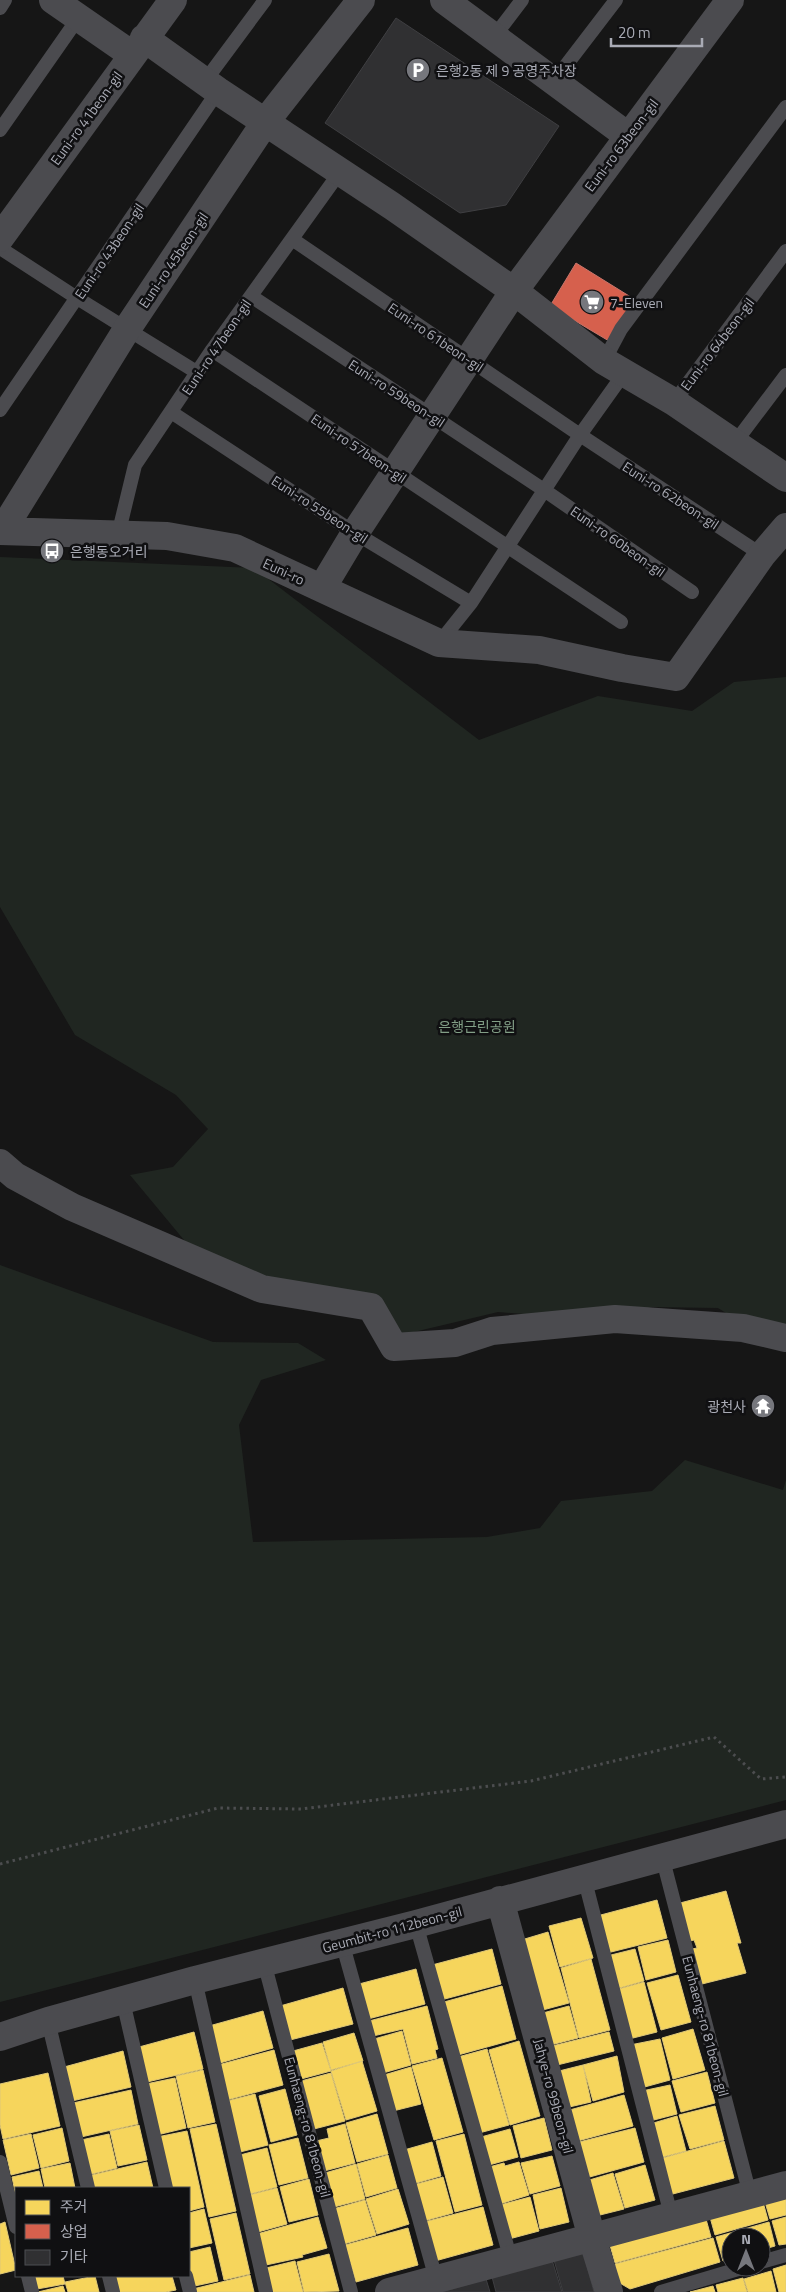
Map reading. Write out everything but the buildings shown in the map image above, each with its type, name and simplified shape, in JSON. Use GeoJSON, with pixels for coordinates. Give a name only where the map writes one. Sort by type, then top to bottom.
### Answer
{"type":"FeatureCollection","features":[{"type":"Feature","properties":{"kind":"street"},"geometry":{"type":"LineString","coordinates":[[53,0],[79,17],[212,86],[392,206],[615,366],[674,402]]}},
{"type":"Feature","properties":{"kind":"street","name":"Euni-ro 41beon-gil"},"geometry":{"type":"LineString","coordinates":[[0,238],[173,0]]}},
{"type":"Feature","properties":{"kind":"street","name":"Euni-ro 45beon-gil"},"geometry":{"type":"LineString","coordinates":[[1,530],[127,329],[266,121],[361,0]]}},
{"type":"Feature","properties":{"kind":"street"},"geometry":{"type":"LineString","coordinates":[[444,0],[628,136]]}},
{"type":"Feature","properties":{"kind":"street","name":"Euni-ro 63beon-gil"},"geometry":{"type":"LineString","coordinates":[[322,588],[394,472],[514,292],[730,0]]}},
{"type":"Feature","properties":{"kind":"street","name":"Euni-ro 64beon-gil"},"geometry":{"type":"LineString","coordinates":[[674,402],[786,478]]}},
{"type":"Feature","properties":{"kind":"street"},"geometry":{"type":"LineString","coordinates":[[439,643],[540,650],[676,677],[762,555],[786,527]]}},
{"type":"Feature","properties":{"kind":"street","name":"Euni-ro"},"geometry":{"type":"LineString","coordinates":[[1,530],[167,536],[235,548],[439,643]]}},
{"type":"Feature","properties":{"kind":"street"},"geometry":{"type":"LineString","coordinates":[[0,1163],[15,1176],[72,1207],[262,1289],[371,1307],[394,1347],[454,1343],[492,1331],[615,1319],[743,1328],[786,1338]]}},
{"type":"Feature","properties":{"kind":"street","name":"Geumbit-ro 112beon-gil"},"geometry":{"type":"LineString","coordinates":[[0,2037],[48,2021],[195,1980],[416,1924],[584,1877],[786,1824]]}},
{"type":"Feature","properties":{"kind":"street","name":"Jahye-ro 99beon-gil"},"geometry":{"type":"LineString","coordinates":[[500,1900],[592,2238],[609,2292]]}},
{"type":"Feature","properties":{"kind":"street"},"geometry":{"type":"LineString","coordinates":[[389,2292],[786,2185]]}},
{"type":"Feature","properties":{"kind":"lane"},"geometry":{"type":"LineString","coordinates":[[0,8],[6,0]]}},
{"type":"Feature","properties":{"kind":"lane","name":"Euni-ro 43beon-gil"},"geometry":{"type":"LineString","coordinates":[[0,410],[77,298],[265,0]]}},
{"type":"Feature","properties":{"kind":"lane"},"geometry":{"type":"LineString","coordinates":[[493,38],[522,0]]}},
{"type":"Feature","properties":{"kind":"lane"},"geometry":{"type":"LineString","coordinates":[[554,81],[616,0]]}},
{"type":"Feature","properties":{"kind":"lane"},"geometry":{"type":"LineString","coordinates":[[0,130],[79,17]]}},
{"type":"Feature","properties":{"kind":"lane"},"geometry":{"type":"LineString","coordinates":[[439,643],[471,604],[507,545],[580,435],[615,366],[621,329],[786,107]]}},
{"type":"Feature","properties":{"kind":"lane","name":"Euni-ro 47beon-gil"},"geometry":{"type":"LineString","coordinates":[[118,535],[135,465],[212,350],[340,172]]}},
{"type":"Feature","properties":{"kind":"lane","name":"Euni-ro 61beon-gil"},"geometry":{"type":"LineString","coordinates":[[292,240],[580,435]]}},
{"type":"Feature","properties":{"kind":"lane"},"geometry":{"type":"LineString","coordinates":[[0,248],[77,298],[198,372]]}},
{"type":"Feature","properties":{"kind":"lane","name":"Euni-ro 64beon-gil"},"geometry":{"type":"LineString","coordinates":[[674,402],[786,251]]}},
{"type":"Feature","properties":{"kind":"lane","name":"Euni-ro 59beon-gil"},"geometry":{"type":"LineString","coordinates":[[250,296],[544,490]]}},
{"type":"Feature","properties":{"kind":"lane","name":"Euni-ro 57beon-gil"},"geometry":{"type":"LineString","coordinates":[[212,350],[507,545]]}},
{"type":"Feature","properties":{"kind":"lane"},"geometry":{"type":"LineString","coordinates":[[734,444],[786,375]]}},
{"type":"Feature","properties":{"kind":"lane","name":"Euni-ro 55beon-gil"},"geometry":{"type":"LineString","coordinates":[[171,412],[355,533],[471,604]]}},
{"type":"Feature","properties":{"kind":"lane","name":"Euni-ro 62beon-gil"},"geometry":{"type":"LineString","coordinates":[[580,435],[762,555]]}},
{"type":"Feature","properties":{"kind":"lane","name":"Euni-ro 60beon-gil"},"geometry":{"type":"LineString","coordinates":[[544,490],[692,592]]}},
{"type":"Feature","properties":{"kind":"lane"},"geometry":{"type":"LineString","coordinates":[[507,545],[621,622]]}},
{"type":"Feature","properties":{"kind":"lane","name":"Eunhaeng-ro 81beon-gil"},"geometry":{"type":"LineString","coordinates":[[662,1856],[750,2196]]}},
{"type":"Feature","properties":{"kind":"lane"},"geometry":{"type":"LineString","coordinates":[[584,1877],[671,2215]]}},
{"type":"Feature","properties":{"kind":"lane"},"geometry":{"type":"LineString","coordinates":[[416,1924],[511,2260]]}},
{"type":"Feature","properties":{"kind":"lane"},"geometry":{"type":"LineString","coordinates":[[342,1942],[436,2278]]}},
{"type":"Feature","properties":{"kind":"lane","name":"Eunhaeng-ro 81beon-gil"},"geometry":{"type":"LineString","coordinates":[[264,1962],[351,2292]]}},
{"type":"Feature","properties":{"kind":"lane"},"geometry":{"type":"LineString","coordinates":[[195,1980],[266,2292]]}},
{"type":"Feature","properties":{"kind":"lane"},"geometry":{"type":"LineString","coordinates":[[123,2001],[166,2187]]}},
{"type":"Feature","properties":{"kind":"lane"},"geometry":{"type":"LineString","coordinates":[[48,2021],[88,2187]]}},
{"type":"Feature","properties":{"kind":"lane"},"geometry":{"type":"LineString","coordinates":[[0,2162],[15,2223]]}},
{"type":"Feature","properties":{"kind":"lane"},"geometry":{"type":"LineString","coordinates":[[771,2259],[786,2255]]}},
{"type":"Feature","properties":{"kind":"lane"},"geometry":{"type":"LineString","coordinates":[[661,2292],[721,2274]]}},
{"type":"Feature","properties":{"kind":"lane"},"geometry":{"type":"LineString","coordinates":[[28,2277],[32,2292]]}},
{"type":"Feature","properties":{"kind":"lane"},"geometry":{"type":"LineString","coordinates":[[109,2277],[113,2292]]}},
{"type":"Feature","properties":{"kind":"lane"},"geometry":{"type":"LineString","coordinates":[[186,2277],[190,2292]]}},
{"type":"Feature","properties":{"kind":"path"},"geometry":{"type":"LineString","coordinates":[[0,1864],[218,1808],[300,1808],[530,1781],[714,1737],[761,1780],[786,1777]]}},
{"type":"Feature","properties":{"kind":"green space","name":"은행근린공원"},"geometry":{"type":"Polygon","coordinates":[[[0,557],[254,568],[479,740],[598,696],[692,711],[734,682],[786,677],[786,1351],[718,1308],[651,1307],[614,1321],[498,1312],[376,1341],[363,1308],[223,1287],[130,1175],[173,1167],[208,1129],[176,1095],[75,1035],[0,907],[0,557]]]}},
{"type":"Feature","properties":{"kind":"green space"},"geometry":{"type":"Polygon","coordinates":[[[0,1265],[213,1342],[298,1343],[326,1360],[261,1380],[239,1425],[253,1542],[487,1537],[540,1528],[561,1501],[652,1491],[685,1460],[783,1490],[786,1480],[786,1800],[0,2002],[0,1265]]]}},
{"type":"Feature","properties":{"kind":"place","name":"은행2동 제 9 공영주차장"},"geometry":{"type":"Point","coordinates":[418,70]}},
{"type":"Feature","properties":{"kind":"place","name":"7-Eleven"},"geometry":{"type":"Point","coordinates":[592,302]}},
{"type":"Feature","properties":{"kind":"place","name":"은행동오거리"},"geometry":{"type":"Point","coordinates":[52,551]}},
{"type":"Feature","properties":{"kind":"place","name":"광천사"},"geometry":{"type":"Point","coordinates":[763,1406]}}]}
